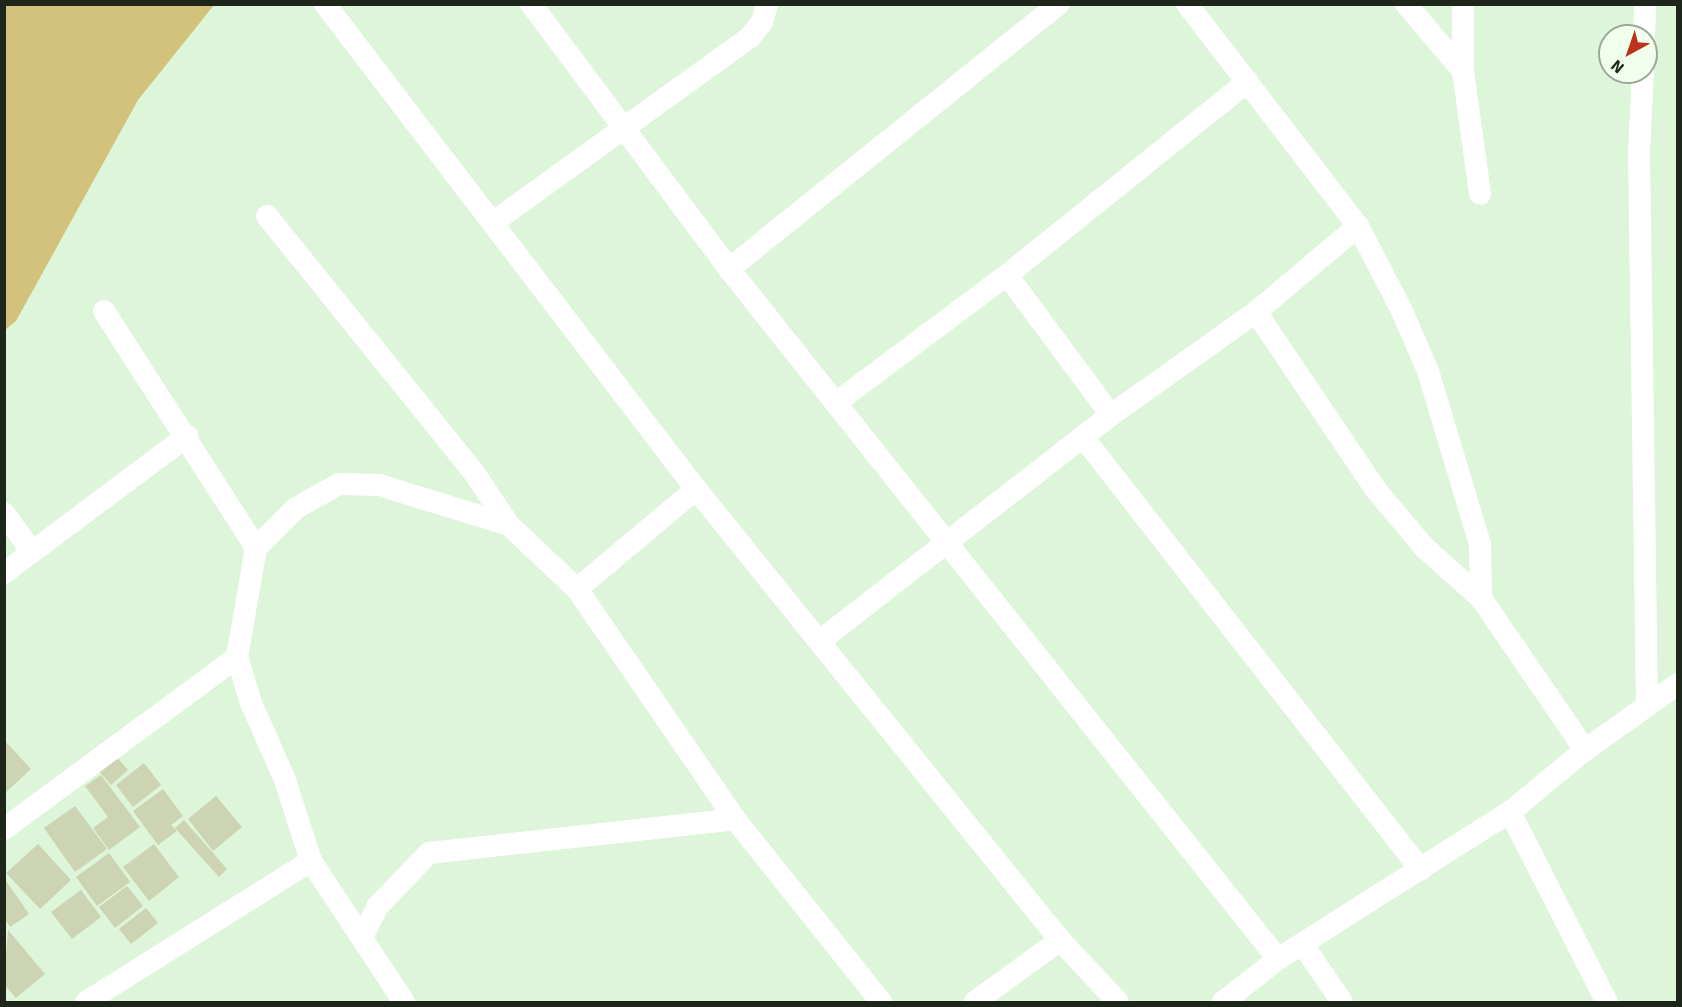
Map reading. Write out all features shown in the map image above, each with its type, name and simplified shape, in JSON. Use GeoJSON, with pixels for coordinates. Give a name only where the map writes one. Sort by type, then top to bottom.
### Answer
{"type":"FeatureCollection","features":[{"type":"Feature","properties":{"kind":"street"},"geometry":{"type":"LineString","coordinates":[[325,4],[495,221],[696,489],[821,640],[1060,940],[1118,1002]]}},
{"type":"Feature","properties":{"kind":"street"},"geometry":{"type":"LineString","coordinates":[[531,4],[729,269],[1278,959]]}},
{"type":"Feature","properties":{"kind":"street"},"geometry":{"type":"LineString","coordinates":[[495,221],[750,37],[762,22],[767,4]]}},
{"type":"Feature","properties":{"kind":"street"},"geometry":{"type":"LineString","coordinates":[[729,269],[1059,4]]}},
{"type":"Feature","properties":{"kind":"street"},"geometry":{"type":"LineString","coordinates":[[1186,4],[1248,81],[1358,226],[1428,371],[1480,544],[1481,598]]}},
{"type":"Feature","properties":{"kind":"street"},"geometry":{"type":"LineString","coordinates":[[1406,4],[1463,70]]}},
{"type":"Feature","properties":{"kind":"street"},"geometry":{"type":"LineString","coordinates":[[1463,4],[1463,70],[1480,194]]}},
{"type":"Feature","properties":{"kind":"street"},"geometry":{"type":"LineString","coordinates":[[1644,24],[1645,4]]}},
{"type":"Feature","properties":{"kind":"street"},"geometry":{"type":"LineString","coordinates":[[837,402],[1006,275],[1248,81]]}},
{"type":"Feature","properties":{"kind":"street"},"geometry":{"type":"LineString","coordinates":[[1642,84],[1639,152],[1647,702]]}},
{"type":"Feature","properties":{"kind":"street"},"geometry":{"type":"LineString","coordinates":[[267,216],[475,474],[509,525],[577,589],[735,819],[881,1002]]}},
{"type":"Feature","properties":{"kind":"street"},"geometry":{"type":"LineString","coordinates":[[821,640],[949,544],[1083,437],[1256,312],[1358,226]]}},
{"type":"Feature","properties":{"kind":"street"},"geometry":{"type":"LineString","coordinates":[[1006,275],[1111,416]]}},
{"type":"Feature","properties":{"kind":"street"},"geometry":{"type":"LineString","coordinates":[[104,311],[187,435],[256,548]]}},
{"type":"Feature","properties":{"kind":"street"},"geometry":{"type":"LineString","coordinates":[[1256,312],[1376,490],[1425,548],[1481,598],[1585,750]]}},
{"type":"Feature","properties":{"kind":"street"},"geometry":{"type":"LineString","coordinates":[[4,573],[187,435]]}},
{"type":"Feature","properties":{"kind":"street"},"geometry":{"type":"LineString","coordinates":[[1083,437],[1421,870]]}},
{"type":"Feature","properties":{"kind":"street"},"geometry":{"type":"LineString","coordinates":[[404,1002],[311,861],[237,657],[256,548],[296,508],[339,484],[379,485],[509,525]]}},
{"type":"Feature","properties":{"kind":"street"},"geometry":{"type":"LineString","coordinates":[[577,589],[696,489]]}},
{"type":"Feature","properties":{"kind":"street"},"geometry":{"type":"LineString","coordinates":[[4,513],[32,552]]}},
{"type":"Feature","properties":{"kind":"street"},"geometry":{"type":"LineString","coordinates":[[4,829],[237,657]]}},
{"type":"Feature","properties":{"kind":"street"},"geometry":{"type":"LineString","coordinates":[[1223,1002],[1278,959],[1510,812],[1647,702],[1677,684]]}},
{"type":"Feature","properties":{"kind":"street"},"geometry":{"type":"LineString","coordinates":[[1510,812],[1607,1002]]}},
{"type":"Feature","properties":{"kind":"street"},"geometry":{"type":"LineString","coordinates":[[362,937],[377,907],[429,853],[735,819]]}},
{"type":"Feature","properties":{"kind":"street"},"geometry":{"type":"LineString","coordinates":[[86,1002],[311,861]]}},
{"type":"Feature","properties":{"kind":"street"},"geometry":{"type":"LineString","coordinates":[[975,1002],[1060,940]]}},
{"type":"Feature","properties":{"kind":"street"},"geometry":{"type":"LineString","coordinates":[[1303,945],[1342,1002]]}},
{"type":"Feature","properties":{"kind":"shaded area"},"geometry":{"type":"Polygon","coordinates":[[[5,4],[214,5],[138,100],[16,321],[5,330],[5,4]]]}},
{"type":"Feature","properties":{"kind":"building"},"geometry":{"type":"Polygon","coordinates":[[[4,740],[31,769],[4,794],[4,740]]]}},
{"type":"Feature","properties":{"kind":"building"},"geometry":{"type":"Polygon","coordinates":[[[115,755],[128,770],[111,785],[98,770],[115,755]]]}},
{"type":"Feature","properties":{"kind":"building"},"geometry":{"type":"Polygon","coordinates":[[[144,763],[161,785],[133,807],[116,785],[144,763]]]}},
{"type":"Feature","properties":{"kind":"building"},"geometry":{"type":"Polygon","coordinates":[[[101,775],[140,827],[109,850],[93,828],[108,817],[85,786],[101,775]]]}},
{"type":"Feature","properties":{"kind":"building"},"geometry":{"type":"Polygon","coordinates":[[[163,789],[183,816],[171,825],[177,831],[158,845],[133,811],[163,789]]]}},
{"type":"Feature","properties":{"kind":"building"},"geometry":{"type":"Polygon","coordinates":[[[216,796],[242,827],[213,851],[188,819],[216,796]]]}},
{"type":"Feature","properties":{"kind":"building"},"geometry":{"type":"Polygon","coordinates":[[[75,806],[107,849],[75,872],[44,828],[75,806]]]}},
{"type":"Feature","properties":{"kind":"building"},"geometry":{"type":"Polygon","coordinates":[[[184,820],[227,869],[219,877],[175,828],[184,820]]]}},
{"type":"Feature","properties":{"kind":"building"},"geometry":{"type":"Polygon","coordinates":[[[38,844],[71,880],[40,909],[6,873],[38,844]]]}},
{"type":"Feature","properties":{"kind":"building"},"geometry":{"type":"Polygon","coordinates":[[[154,844],[179,877],[149,901],[123,867],[154,844]]]}},
{"type":"Feature","properties":{"kind":"building"},"geometry":{"type":"Polygon","coordinates":[[[109,853],[130,882],[97,906],[76,877],[109,853]]]}},
{"type":"Feature","properties":{"kind":"building"},"geometry":{"type":"Polygon","coordinates":[[[4,878],[29,914],[10,927],[4,918],[4,878]]]}},
{"type":"Feature","properties":{"kind":"building"},"geometry":{"type":"Polygon","coordinates":[[[127,886],[143,906],[115,928],[99,907],[127,886]]]}},
{"type":"Feature","properties":{"kind":"building"},"geometry":{"type":"Polygon","coordinates":[[[81,890],[101,917],[72,939],[51,912],[81,890]]]}},
{"type":"Feature","properties":{"kind":"building"},"geometry":{"type":"Polygon","coordinates":[[[146,908],[158,923],[131,944],[119,929],[146,908]]]}},
{"type":"Feature","properties":{"kind":"building"},"geometry":{"type":"Polygon","coordinates":[[[8,930],[45,974],[16,998],[4,984],[8,930]]]}}]}
